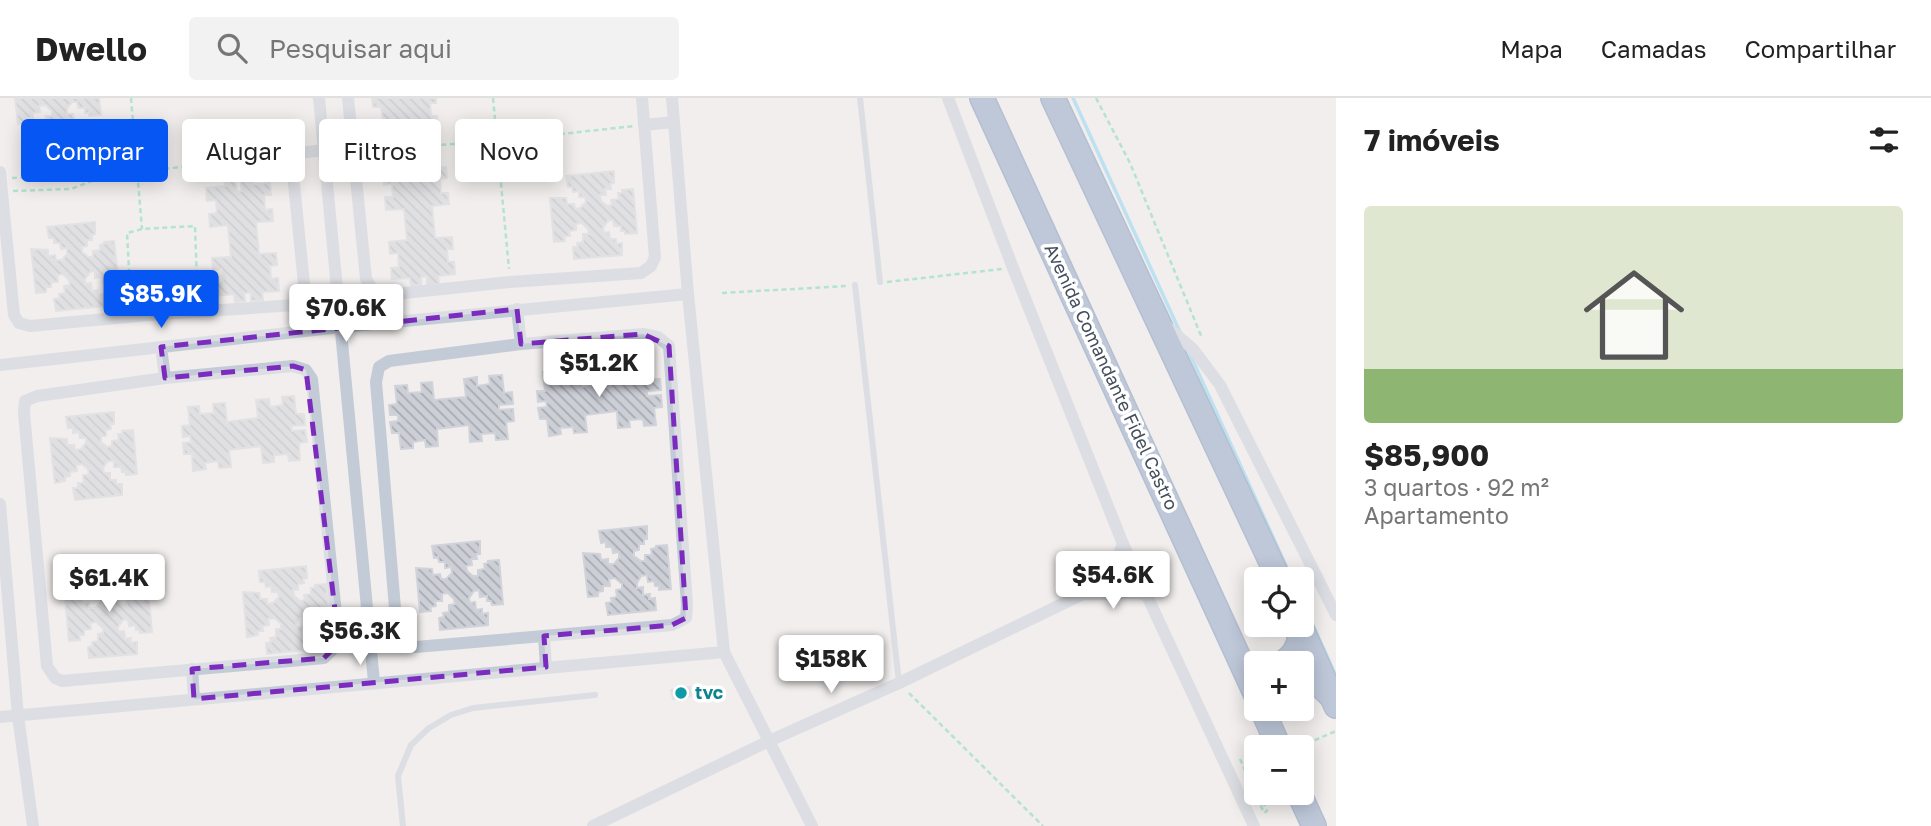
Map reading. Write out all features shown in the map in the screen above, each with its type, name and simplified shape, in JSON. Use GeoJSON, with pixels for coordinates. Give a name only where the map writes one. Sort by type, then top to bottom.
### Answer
{"type":"FeatureCollection","features":[{"type":"Feature","properties":{"kind":"highway","name":"Avenida Comandante Fidel Castro"},"geometry":{"type":"LineString","coordinates":[[982,98],[1244,667]]}},
{"type":"Feature","properties":{"kind":"highway"},"geometry":{"type":"LineString","coordinates":[[1053,98],[1273,567]]}},
{"type":"Feature","properties":{"kind":"highway"},"geometry":{"type":"LineString","coordinates":[[1305,637],[1334,701]]}},
{"type":"Feature","properties":{"kind":"highway"},"geometry":{"type":"LineString","coordinates":[[1236,649],[1244,659]]}},
{"type":"Feature","properties":{"kind":"highway"},"geometry":{"type":"LineString","coordinates":[[1314,683],[1320,685],[1334,701]]}},
{"type":"Feature","properties":{"kind":"highway"},"geometry":{"type":"LineString","coordinates":[[1304,805],[1314,826]]}},
{"type":"Feature","properties":{"kind":"street"},"geometry":{"type":"LineString","coordinates":[[319,98],[321,119]]}},
{"type":"Feature","properties":{"kind":"street"},"geometry":{"type":"LineString","coordinates":[[348,98],[350,119]]}},
{"type":"Feature","properties":{"kind":"street"},"geometry":{"type":"LineString","coordinates":[[355,182],[366,279],[373,290],[385,295],[510,282],[641,273],[651,265],[655,257],[642,98]]}},
{"type":"Feature","properties":{"kind":"street"},"geometry":{"type":"LineString","coordinates":[[672,98],[688,294],[724,652],[811,826]]}},
{"type":"Feature","properties":{"kind":"street"},"geometry":{"type":"LineString","coordinates":[[948,98],[1123,544],[1254,826]]}},
{"type":"Feature","properties":{"kind":"street"},"geometry":{"type":"LineString","coordinates":[[644,125],[674,122]]}},
{"type":"Feature","properties":{"kind":"street"},"geometry":{"type":"LineString","coordinates":[[0,172],[14,314],[19,323],[30,326],[296,305],[304,300],[293,182]]}},
{"type":"Feature","properties":{"kind":"street"},"geometry":{"type":"LineString","coordinates":[[327,182],[374,682]]}},
{"type":"Feature","properties":{"kind":"street"},"geometry":{"type":"LineString","coordinates":[[0,365],[341,327],[688,294]]}},
{"type":"Feature","properties":{"kind":"street"},"geometry":{"type":"LineString","coordinates":[[517,309],[521,344]]}},
{"type":"Feature","properties":{"kind":"street"},"geometry":{"type":"LineString","coordinates":[[1155,316],[1179,336],[1199,347],[1336,615]]}},
{"type":"Feature","properties":{"kind":"street"},"geometry":{"type":"LineString","coordinates":[[643,334],[658,337],[669,346],[686,618],[672,625],[544,636],[416,647],[403,643],[397,632],[376,382],[379,367],[389,361],[521,344],[643,334]]}},
{"type":"Feature","properties":{"kind":"street"},"geometry":{"type":"LineString","coordinates":[[161,347],[164,378]]}},
{"type":"Feature","properties":{"kind":"street"},"geometry":{"type":"LineString","coordinates":[[293,366],[306,370],[312,379],[339,643],[324,658],[192,669],[62,681],[55,678],[47,666],[25,401],[37,396],[164,378],[293,366]]}},
{"type":"Feature","properties":{"kind":"street"},"geometry":{"type":"LineString","coordinates":[[0,504],[18,716],[33,826]]}},
{"type":"Feature","properties":{"kind":"street"},"geometry":{"type":"LineString","coordinates":[[593,826],[1083,594],[1118,556],[1123,544]]}},
{"type":"Feature","properties":{"kind":"street"},"geometry":{"type":"LineString","coordinates":[[1083,594],[1146,594]]}},
{"type":"Feature","properties":{"kind":"street"},"geometry":{"type":"LineString","coordinates":[[544,636],[547,667]]}},
{"type":"Feature","properties":{"kind":"street"},"geometry":{"type":"LineString","coordinates":[[0,718],[724,652]]}},
{"type":"Feature","properties":{"kind":"street"},"geometry":{"type":"LineString","coordinates":[[192,669],[194,699]]}},
{"type":"Feature","properties":{"kind":"lane"},"geometry":{"type":"LineString","coordinates":[[860,98],[880,282]]}},
{"type":"Feature","properties":{"kind":"lane"},"geometry":{"type":"LineString","coordinates":[[855,285],[899,683]]}},
{"type":"Feature","properties":{"kind":"lane"},"geometry":{"type":"LineString","coordinates":[[403,826],[398,776],[411,745],[429,728],[451,715],[473,708],[595,695]]}},
{"type":"Feature","properties":{"kind":"path"},"geometry":{"type":"LineString","coordinates":[[131,98],[133,119]]}},
{"type":"Feature","properties":{"kind":"path"},"geometry":{"type":"LineString","coordinates":[[493,98],[495,119]]}},
{"type":"Feature","properties":{"kind":"path"},"geometry":{"type":"LineString","coordinates":[[1097,98],[1130,163],[1199,347]]}},
{"type":"Feature","properties":{"kind":"path"},"geometry":{"type":"LineString","coordinates":[[563,134],[644,125]]}},
{"type":"Feature","properties":{"kind":"path"},"geometry":{"type":"LineString","coordinates":[[1,178],[21,177]]}},
{"type":"Feature","properties":{"kind":"path"},"geometry":{"type":"LineString","coordinates":[[2,192],[71,189],[89,182]]}},
{"type":"Feature","properties":{"kind":"path"},"geometry":{"type":"LineString","coordinates":[[139,182],[142,229]]}},
{"type":"Feature","properties":{"kind":"path"},"geometry":{"type":"LineString","coordinates":[[501,182],[510,282]]}},
{"type":"Feature","properties":{"kind":"path"},"geometry":{"type":"LineString","coordinates":[[195,226],[197,283],[158,287],[130,289],[127,233],[142,229],[195,226]]}},
{"type":"Feature","properties":{"kind":"path"},"geometry":{"type":"LineString","coordinates":[[880,282],[1013,268]]}},
{"type":"Feature","properties":{"kind":"path"},"geometry":{"type":"LineString","coordinates":[[722,293],[855,285]]}},
{"type":"Feature","properties":{"kind":"path"},"geometry":{"type":"LineString","coordinates":[[158,287],[160,314]]}},
{"type":"Feature","properties":{"kind":"path"},"geometry":{"type":"LineString","coordinates":[[899,683],[1043,826]]}},
{"type":"Feature","properties":{"kind":"path"},"geometry":{"type":"LineString","coordinates":[[1314,741],[1336,731]]}},
{"type":"Feature","properties":{"kind":"path"},"geometry":{"type":"LineString","coordinates":[[1240,759],[1244,768]]}},
{"type":"Feature","properties":{"kind":"path"},"geometry":{"type":"LineString","coordinates":[[1260,805],[1264,813],[1267,811],[1264,805]]}},
{"type":"Feature","properties":{"kind":"highlighted area"},"geometry":{"type":"Polygon","coordinates":[[[517,309],[521,344],[643,334],[669,346],[686,618],[672,625],[544,636],[546,667],[194,699],[192,669],[324,658],[339,643],[306,370],[293,366],[165,378],[161,347],[517,309]]]}},
{"type":"Feature","properties":{"kind":"building"},"geometry":{"type":"Polygon","coordinates":[[[15,98],[99,98],[101,115],[89,116],[89,113],[85,113],[85,108],[78,108],[77,102],[72,102],[67,114],[73,114],[74,119],[46,119],[46,116],[52,116],[52,111],[45,105],[39,106],[40,112],[33,113],[33,118],[21,119],[21,123],[18,124],[15,98]]]}},
{"type":"Feature","properties":{"kind":"building"},"geometry":{"type":"Polygon","coordinates":[[[372,98],[436,98],[436,103],[430,103],[431,116],[437,116],[437,119],[383,119],[381,107],[373,107],[372,98]]]}},
{"type":"Feature","properties":{"kind":"building"},"geometry":{"type":"Polygon","coordinates":[[[441,167],[446,167],[447,178],[441,179],[441,167]]]}},
{"type":"Feature","properties":{"kind":"building"},"geometry":{"type":"Polygon","coordinates":[[[614,171],[614,183],[610,184],[611,189],[605,189],[606,195],[600,195],[601,201],[607,206],[612,205],[611,200],[619,199],[618,193],[633,189],[637,233],[625,234],[625,231],[621,231],[621,226],[614,226],[613,220],[608,221],[603,228],[604,233],[609,232],[610,239],[616,239],[616,244],[622,243],[622,255],[574,259],[573,247],[578,247],[577,243],[583,242],[583,234],[589,234],[588,229],[582,223],[576,224],[576,230],[569,231],[570,236],[564,236],[565,241],[554,242],[550,198],[566,198],[567,204],[574,204],[575,209],[580,208],[586,202],[585,197],[579,197],[579,191],[573,192],[572,187],[568,187],[566,176],[614,171]]]}},
{"type":"Feature","properties":{"kind":"building"},"geometry":{"type":"Polygon","coordinates":[[[224,182],[236,182],[237,192],[242,191],[241,182],[270,183],[271,195],[264,195],[265,210],[272,209],[273,221],[256,222],[259,254],[276,253],[277,265],[270,266],[271,279],[278,278],[279,291],[262,292],[263,300],[251,301],[251,293],[244,293],[245,301],[235,302],[234,294],[216,296],[215,284],[223,283],[222,269],[213,270],[212,258],[231,257],[228,225],[210,227],[209,214],[217,213],[216,200],[207,201],[206,188],[225,186],[224,182]]]}},
{"type":"Feature","properties":{"kind":"building"},"geometry":{"type":"Polygon","coordinates":[[[384,182],[440,182],[441,193],[448,193],[449,204],[432,206],[435,238],[452,237],[453,249],[447,249],[448,262],[454,262],[455,274],[438,276],[439,284],[427,285],[427,276],[421,277],[421,285],[411,285],[410,278],[392,279],[391,268],[399,267],[398,253],[390,254],[389,242],[407,240],[404,209],[386,210],[385,197],[393,197],[392,184],[384,185],[384,182]]]}},
{"type":"Feature","properties":{"kind":"building"},"geometry":{"type":"Polygon","coordinates":[[[95,222],[95,234],[92,235],[92,240],[87,240],[87,246],[82,247],[82,252],[93,257],[93,251],[100,250],[100,245],[114,241],[119,284],[107,286],[102,277],[95,278],[95,271],[90,272],[85,284],[91,283],[92,291],[98,290],[97,295],[103,294],[104,306],[56,311],[54,299],[65,293],[64,286],[70,285],[69,280],[63,274],[57,275],[58,282],[51,282],[51,287],[46,287],[46,292],[36,293],[31,249],[48,250],[48,256],[55,255],[56,260],[62,260],[67,254],[67,248],[61,249],[60,243],[54,243],[54,238],[49,238],[47,227],[95,222]]]}},
{"type":"Feature","properties":{"kind":"building"},"geometry":{"type":"Polygon","coordinates":[[[650,361],[652,379],[660,379],[661,390],[647,391],[647,396],[661,395],[662,407],[654,408],[656,425],[644,426],[643,419],[629,420],[630,427],[618,428],[617,411],[585,415],[587,432],[574,433],[573,427],[560,428],[561,434],[549,436],[547,419],[540,419],[538,408],[547,407],[546,401],[538,402],[537,391],[545,391],[543,372],[555,371],[556,379],[570,378],[569,369],[580,368],[582,387],[614,383],[612,365],[624,364],[625,372],[638,371],[637,362],[650,361]]]}},
{"type":"Feature","properties":{"kind":"building"},"geometry":{"type":"Polygon","coordinates":[[[502,375],[504,393],[512,392],[513,404],[499,405],[499,410],[513,409],[514,421],[506,422],[508,439],[496,440],[495,433],[481,434],[482,441],[470,442],[469,425],[437,429],[438,446],[426,447],[425,440],[413,442],[413,448],[401,449],[399,433],[392,433],[390,422],[398,421],[398,415],[390,415],[389,405],[397,404],[395,386],[407,385],[408,393],[422,392],[421,383],[432,382],[434,400],[466,397],[464,379],[477,377],[477,386],[490,384],[489,376],[502,375]]]}},
{"type":"Feature","properties":{"kind":"building"},"geometry":{"type":"Polygon","coordinates":[[[294,396],[296,414],[304,414],[305,425],[291,426],[292,431],[305,430],[307,442],[299,443],[300,460],[289,461],[288,454],[274,455],[274,462],[263,463],[261,446],[229,450],[231,467],[219,468],[218,461],[205,463],[206,469],[193,471],[192,454],[184,454],[183,443],[191,442],[190,436],[183,437],[182,426],[190,425],[188,407],[199,406],[200,414],[214,413],[213,404],[225,403],[227,422],[258,418],[256,400],[269,399],[270,407],[283,405],[282,397],[294,396]]]}},
{"type":"Feature","properties":{"kind":"building"},"geometry":{"type":"Polygon","coordinates":[[[114,412],[114,424],[110,424],[111,429],[106,430],[106,436],[101,436],[101,442],[107,447],[112,446],[112,441],[119,440],[118,434],[133,430],[137,474],[126,475],[121,467],[114,467],[114,461],[108,461],[103,468],[104,473],[110,473],[110,480],[116,480],[116,484],[122,484],[122,495],[75,500],[73,488],[78,488],[78,483],[84,483],[83,475],[89,475],[88,469],[82,464],[76,465],[77,471],[70,472],[65,481],[55,483],[50,438],[67,439],[67,445],[74,445],[75,450],[81,449],[86,438],[80,438],[79,432],[73,433],[73,428],[68,428],[66,417],[114,412]]]}},
{"type":"Feature","properties":{"kind":"building"},"geometry":{"type":"Polygon","coordinates":[[[647,526],[647,539],[644,539],[644,544],[639,544],[639,550],[634,551],[634,556],[645,561],[645,555],[652,555],[651,549],[667,545],[671,589],[659,590],[654,581],[648,582],[647,575],[641,576],[637,588],[643,587],[643,595],[650,594],[649,599],[655,598],[656,610],[608,615],[606,603],[617,597],[616,590],[622,589],[622,584],[615,578],[609,579],[610,586],[603,586],[603,591],[598,592],[598,596],[588,597],[583,553],[600,554],[601,560],[608,559],[608,564],[614,564],[619,558],[619,552],[613,553],[612,547],[606,547],[606,542],[601,543],[599,531],[647,526]]]}},
{"type":"Feature","properties":{"kind":"building"},"geometry":{"type":"Polygon","coordinates":[[[480,541],[480,554],[476,554],[477,559],[471,559],[472,565],[466,566],[467,571],[478,576],[478,570],[485,569],[484,564],[499,560],[503,604],[492,605],[491,601],[487,601],[487,596],[480,597],[479,590],[474,591],[469,598],[470,603],[475,602],[476,610],[482,609],[482,614],[488,613],[488,625],[440,630],[439,618],[444,617],[443,613],[449,612],[449,605],[455,604],[454,599],[448,593],[442,594],[442,601],[435,601],[436,606],[430,607],[431,611],[420,612],[416,568],[432,569],[433,575],[440,574],[441,579],[446,579],[452,573],[451,567],[445,568],[445,562],[439,562],[438,557],[434,558],[432,546],[480,541]]]}},
{"type":"Feature","properties":{"kind":"building"},"geometry":{"type":"Polygon","coordinates":[[[306,566],[307,578],[303,579],[304,583],[298,584],[298,590],[293,590],[294,596],[300,601],[305,600],[304,595],[311,594],[311,588],[326,584],[330,628],[318,629],[318,626],[314,626],[314,621],[307,621],[306,615],[301,616],[296,627],[302,627],[303,635],[309,634],[308,638],[315,638],[315,649],[267,654],[266,643],[271,642],[270,638],[276,637],[276,629],[281,629],[281,624],[275,618],[268,619],[269,625],[262,626],[263,631],[257,631],[258,635],[247,637],[243,592],[259,593],[260,599],[267,599],[267,604],[273,603],[279,597],[278,592],[272,592],[271,586],[266,587],[265,582],[260,582],[259,571],[306,566]]]}},
{"type":"Feature","properties":{"kind":"building"},"geometry":{"type":"Polygon","coordinates":[[[128,570],[129,582],[125,583],[126,588],[120,588],[120,594],[115,595],[116,600],[127,605],[126,599],[133,598],[133,592],[148,588],[152,632],[140,633],[140,630],[136,630],[136,625],[129,626],[128,619],[123,620],[118,632],[124,631],[125,639],[131,638],[130,643],[137,642],[137,654],[89,658],[88,647],[93,646],[92,642],[98,641],[98,634],[103,633],[103,628],[96,622],[90,623],[91,629],[84,630],[84,635],[79,635],[80,640],[69,641],[65,597],[81,597],[82,603],[89,603],[89,608],[95,608],[101,601],[100,596],[94,596],[93,591],[87,591],[87,586],[82,586],[81,575],[128,570]]]}},
{"type":"Feature","properties":{"kind":"building","name":"tvc"},"geometry":{"type":"Polygon","coordinates":[[[690,687],[691,696],[673,699],[671,690],[690,687]]]}},
{"type":"Feature","properties":{"kind":"waterway"},"geometry":{"type":"LineString","coordinates":[[1073,98],[1180,332]]}},
{"type":"Feature","properties":{"kind":"waterway"},"geometry":{"type":"LineString","coordinates":[[1189,352],[1287,567]]}},
{"type":"Feature","properties":{"kind":"waterway"},"geometry":{"type":"LineString","coordinates":[[1314,627],[1336,676]]}},
{"type":"Feature","properties":{"kind":"place","name":"tvc"},"geometry":{"type":"Point","coordinates":[681,693]}}]}
